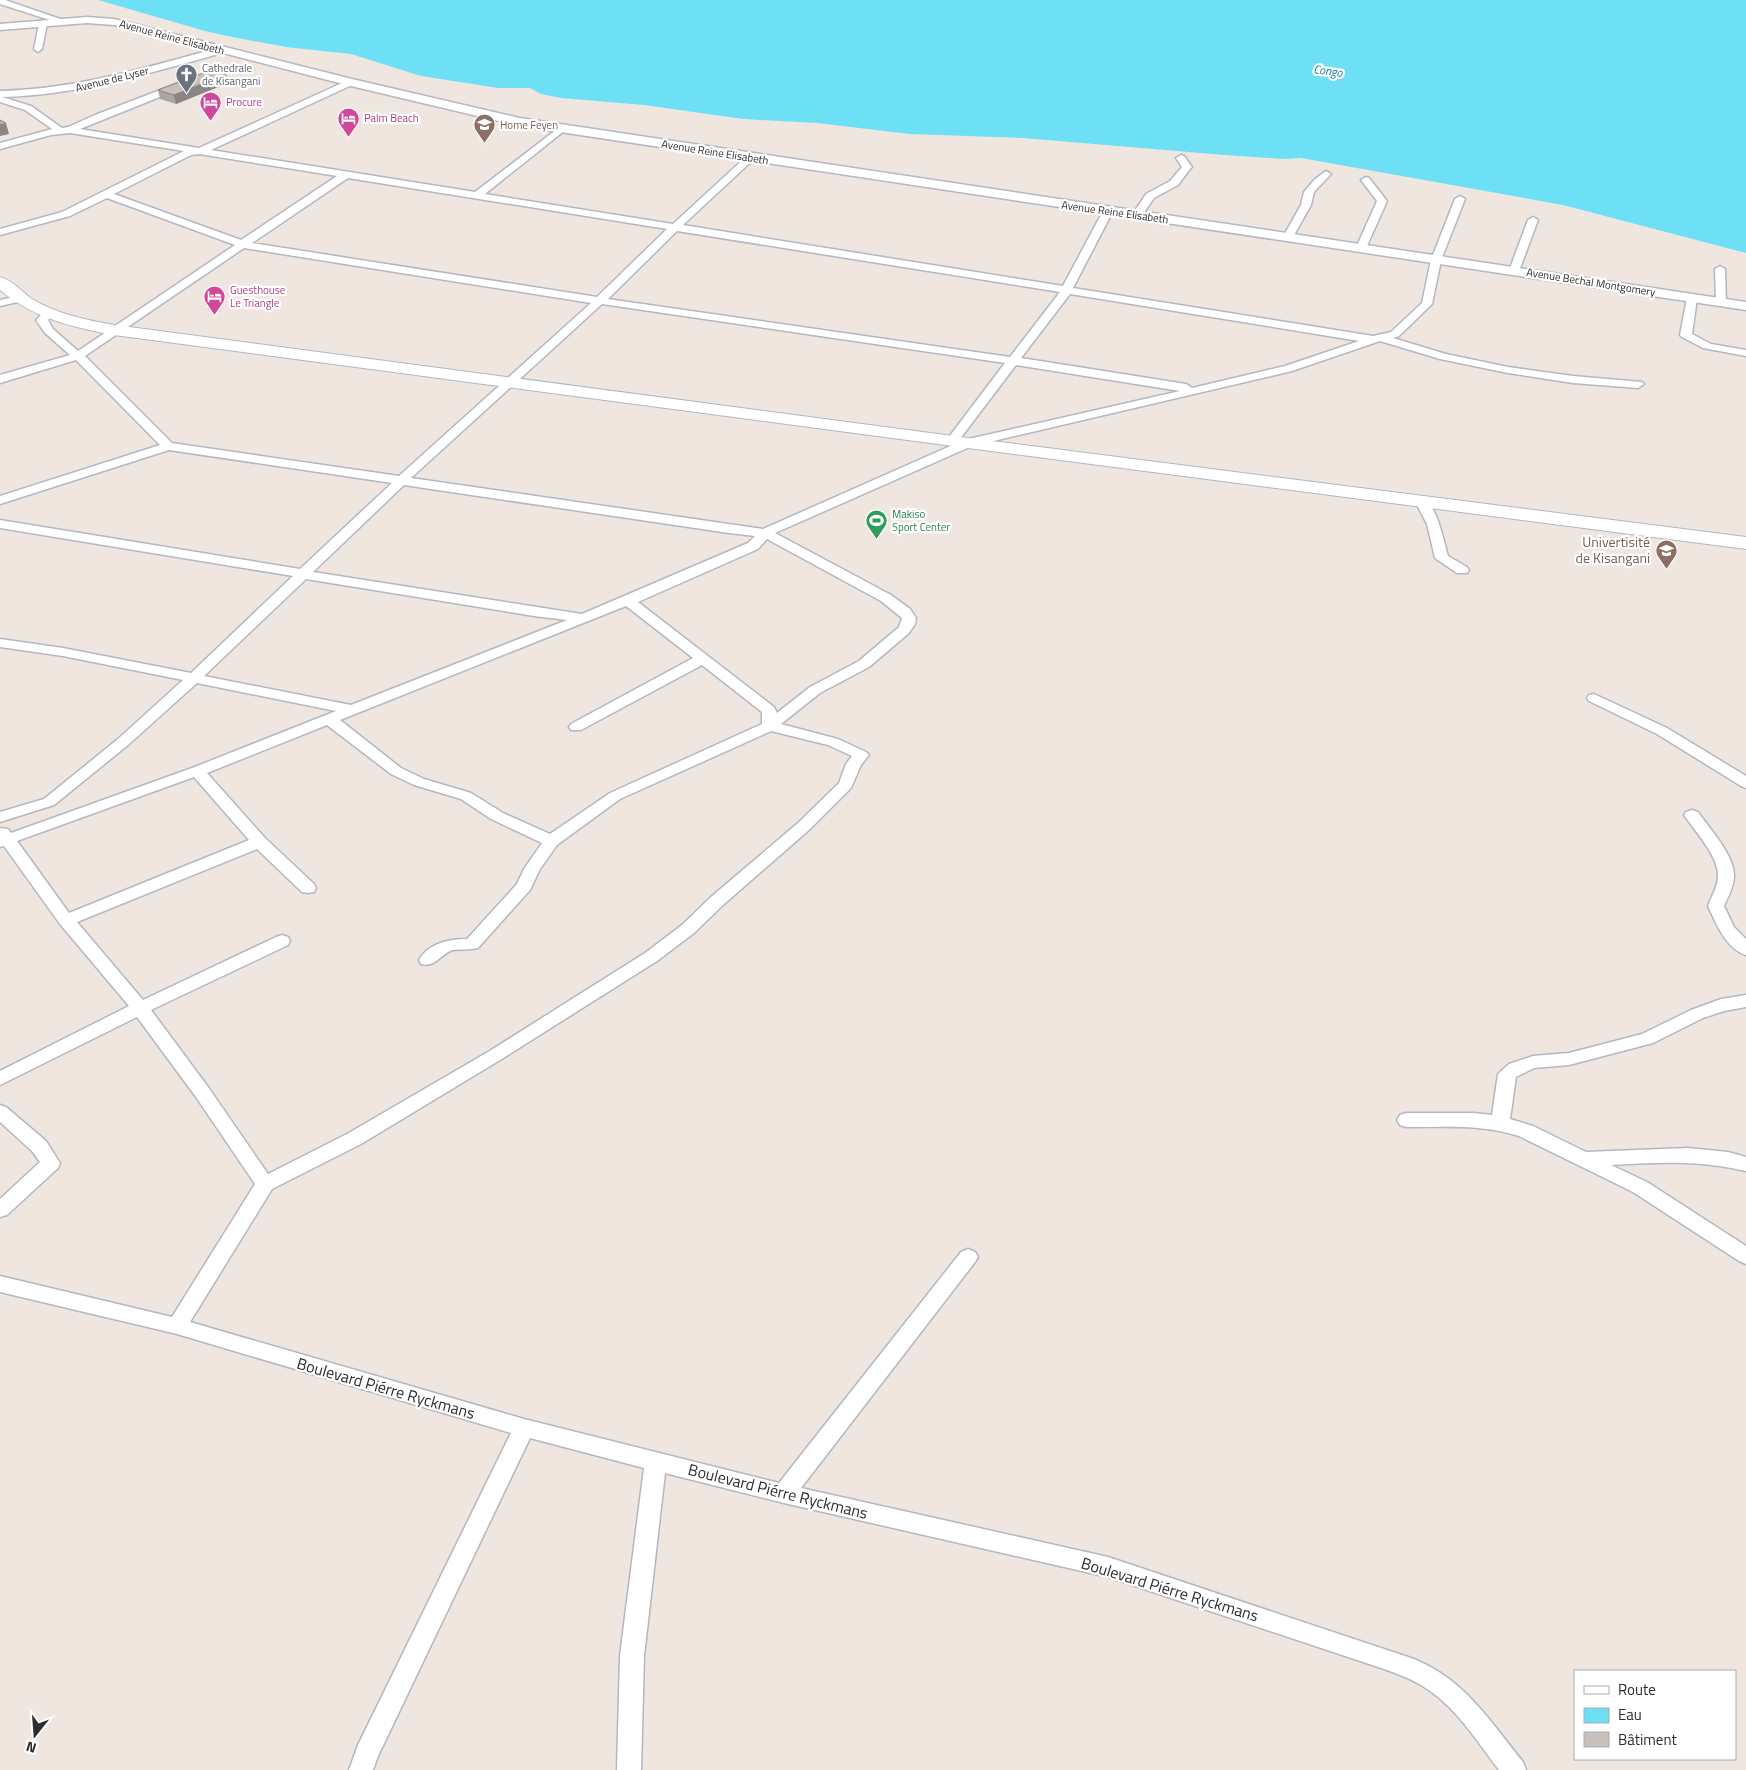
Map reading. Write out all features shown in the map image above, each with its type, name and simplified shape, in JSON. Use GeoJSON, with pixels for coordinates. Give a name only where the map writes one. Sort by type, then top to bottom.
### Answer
{"type":"FeatureCollection","features":[{"type":"Feature","properties":{"kind":"main road"},"geometry":{"type":"LineString","coordinates":[[0,282],[18,299],[48,314],[78,324],[114,330],[960,442],[1746,543]]}},
{"type":"Feature","properties":{"kind":"street"},"geometry":{"type":"LineString","coordinates":[[0,1],[65,22]]}},
{"type":"Feature","properties":{"kind":"street","name":"Avenue Reine Elisabeth"},"geometry":{"type":"LineString","coordinates":[[0,27],[87,20],[114,22],[351,82],[507,119],[561,129],[1436,260]]}},
{"type":"Feature","properties":{"kind":"street"},"geometry":{"type":"LineString","coordinates":[[38,49],[43,24]]}},
{"type":"Feature","properties":{"kind":"street","name":"Avenue de Lyser"},"geometry":{"type":"LineString","coordinates":[[0,94],[32,94],[95,84],[222,50]]}},
{"type":"Feature","properties":{"kind":"street"},"geometry":{"type":"LineString","coordinates":[[0,232],[66,214],[188,154],[202,150],[351,82]]}},
{"type":"Feature","properties":{"kind":"street"},"geometry":{"type":"LineString","coordinates":[[70,130],[98,117],[187,84]]}},
{"type":"Feature","properties":{"kind":"street"},"geometry":{"type":"LineString","coordinates":[[0,99],[28,108],[57,128],[57,130]]}},
{"type":"Feature","properties":{"kind":"street"},"geometry":{"type":"LineString","coordinates":[[477,194],[561,129]]}},
{"type":"Feature","properties":{"kind":"street"},"geometry":{"type":"LineString","coordinates":[[0,146],[57,130],[70,130],[1376,339],[1506,371],[1591,382],[1638,384]]}},
{"type":"Feature","properties":{"kind":"street"},"geometry":{"type":"LineString","coordinates":[[0,817],[49,802],[123,742],[193,679],[402,480],[600,300],[751,157]]}},
{"type":"Feature","properties":{"kind":"street"},"geometry":{"type":"LineString","coordinates":[[1138,215],[1150,196],[1174,183],[1187,167],[1181,158]]}},
{"type":"Feature","properties":{"kind":"street"},"geometry":{"type":"LineString","coordinates":[[1288,237],[1306,205],[1305,202],[1310,190],[1326,174]]}},
{"type":"Feature","properties":{"kind":"street"},"geometry":{"type":"LineString","coordinates":[[0,379],[78,356],[211,264],[244,245],[345,175]]}},
{"type":"Feature","properties":{"kind":"street"},"geometry":{"type":"LineString","coordinates":[[1362,248],[1382,201],[1366,180]]}},
{"type":"Feature","properties":{"kind":"street"},"geometry":{"type":"LineString","coordinates":[[106,194],[244,245],[369,266],[1013,360],[1194,390]]}},
{"type":"Feature","properties":{"kind":"street"},"geometry":{"type":"LineString","coordinates":[[265,1184],[202,1092],[140,1009],[66,920],[3,837],[197,771],[628,601],[741,552],[753,546],[765,533],[960,442],[1288,369],[1395,334],[1403,329],[1427,304],[1436,260],[1460,199]]}},
{"type":"Feature","properties":{"kind":"street"},"geometry":{"type":"LineString","coordinates":[[960,442],[1013,360],[1067,290],[1108,211]]}},
{"type":"Feature","properties":{"kind":"street"},"geometry":{"type":"LineString","coordinates":[[1514,271],[1533,220]]}},
{"type":"Feature","properties":{"kind":"street","name":"Avenue Bechal Montgomery"},"geometry":{"type":"LineString","coordinates":[[1436,260],[1746,306]]}},
{"type":"Feature","properties":{"kind":"street"},"geometry":{"type":"LineString","coordinates":[[1720,269],[1721,302]]}},
{"type":"Feature","properties":{"kind":"street"},"geometry":{"type":"LineString","coordinates":[[1692,298],[1686,335],[1693,341],[1704,345],[1746,352]]}},
{"type":"Feature","properties":{"kind":"street"},"geometry":{"type":"LineString","coordinates":[[0,303],[18,299]]}},
{"type":"Feature","properties":{"kind":"street"},"geometry":{"type":"LineString","coordinates":[[48,314],[42,320],[49,331],[78,356],[168,446]]}},
{"type":"Feature","properties":{"kind":"street"},"geometry":{"type":"LineString","coordinates":[[0,500],[168,446],[765,533],[886,598],[905,612],[909,618],[904,630],[864,664],[815,690],[770,726],[615,796],[551,841],[532,869],[524,886],[472,944],[448,945],[427,960]]}},
{"type":"Feature","properties":{"kind":"street"},"geometry":{"type":"LineString","coordinates":[[1421,501],[1433,524],[1442,558],[1462,570]]}},
{"type":"Feature","properties":{"kind":"street"},"geometry":{"type":"LineString","coordinates":[[0,524],[534,612],[583,618]]}},
{"type":"Feature","properties":{"kind":"street"},"geometry":{"type":"LineString","coordinates":[[729,529],[737,535],[741,552]]}},
{"type":"Feature","properties":{"kind":"street"},"geometry":{"type":"LineString","coordinates":[[628,601],[769,710],[770,726]]}},
{"type":"Feature","properties":{"kind":"street"},"geometry":{"type":"LineString","coordinates":[[534,612],[542,635]]}},
{"type":"Feature","properties":{"kind":"street"},"geometry":{"type":"LineString","coordinates":[[0,643],[63,652],[352,710]]}},
{"type":"Feature","properties":{"kind":"street"},"geometry":{"type":"LineString","coordinates":[[576,727],[703,659]]}},
{"type":"Feature","properties":{"kind":"street"},"geometry":{"type":"LineString","coordinates":[[1594,698],[1662,731],[1746,783]]}},
{"type":"Feature","properties":{"kind":"street"},"geometry":{"type":"LineString","coordinates":[[303,730],[310,701]]}},
{"type":"Feature","properties":{"kind":"street"},"geometry":{"type":"LineString","coordinates":[[328,719],[396,771],[419,782],[466,796],[497,816],[551,841]]}},
{"type":"Feature","properties":{"kind":"street"},"geometry":{"type":"LineString","coordinates":[[177,1326],[265,1184],[354,1139],[494,1056],[651,957],[688,929],[717,901],[804,826],[846,785],[854,764],[861,754],[832,742],[770,726]]}},
{"type":"Feature","properties":{"kind":"street"},"geometry":{"type":"LineString","coordinates":[[197,771],[259,842],[308,888]]}},
{"type":"Feature","properties":{"kind":"street"},"geometry":{"type":"LineString","coordinates":[[1692,815],[1726,871],[1726,878],[1716,906],[1727,930],[1746,949]]}},
{"type":"Feature","properties":{"kind":"street"},"geometry":{"type":"LineString","coordinates":[[66,920],[259,842]]}},
{"type":"Feature","properties":{"kind":"street"},"geometry":{"type":"LineString","coordinates":[[0,1079],[82,1036],[282,941]]}},
{"type":"Feature","properties":{"kind":"street"},"geometry":{"type":"LineString","coordinates":[[1500,1124],[1507,1074],[1515,1068],[1533,1062],[1569,1060],[1647,1039],[1679,1025],[1697,1014],[1746,1000]]}},
{"type":"Feature","properties":{"kind":"street"},"geometry":{"type":"LineString","coordinates":[[0,1112],[39,1146],[51,1163],[0,1210]]}},
{"type":"Feature","properties":{"kind":"street"},"geometry":{"type":"LineString","coordinates":[[1406,1120],[1474,1120],[1526,1131],[1640,1188],[1746,1256]]}},
{"type":"Feature","properties":{"kind":"street"},"geometry":{"type":"LineString","coordinates":[[1584,1159],[1672,1155],[1733,1160],[1746,1164]]}},
{"type":"Feature","properties":{"kind":"street"},"geometry":{"type":"LineString","coordinates":[[784,1494],[968,1257]]}},
{"type":"Feature","properties":{"kind":"street","name":"Boulevard Piérre Ryckmans"},"geometry":{"type":"LineString","coordinates":[[0,1284],[177,1326],[524,1428],[784,1494],[1108,1567],[1410,1668],[1436,1682],[1459,1702],[1514,1770]]}},
{"type":"Feature","properties":{"kind":"street"},"geometry":{"type":"LineString","coordinates":[[361,1770],[367,1753],[524,1428]]}},
{"type":"Feature","properties":{"kind":"street"},"geometry":{"type":"LineString","coordinates":[[629,1770],[632,1656],[656,1461]]}},
{"type":"Feature","properties":{"kind":"water","name":"Congo"},"geometry":{"type":"Polygon","coordinates":[[[98,0],[1746,0],[1746,253],[1563,205],[1301,158],[1284,159],[1224,155],[1023,138],[910,134],[817,123],[743,119],[644,105],[561,98],[541,94],[530,88],[498,88],[421,76],[351,54],[286,47],[232,37],[98,0]]]}},
{"type":"Feature","properties":{"kind":"building"},"geometry":{"type":"Polygon","coordinates":[[[207,69],[226,74],[174,95],[158,90],[206,72],[207,69]]]}},
{"type":"Feature","properties":{"kind":"place","name":"Cathedrale de Kisangani"},"geometry":{"type":"Point","coordinates":[186,93]}},
{"type":"Feature","properties":{"kind":"place","name":"Procure"},"geometry":{"type":"Point","coordinates":[210,121]}},
{"type":"Feature","properties":{"kind":"place","name":"Palm Beach"},"geometry":{"type":"Point","coordinates":[348,137]}},
{"type":"Feature","properties":{"kind":"place","name":"Home Feyen"},"geometry":{"type":"Point","coordinates":[484,144]}},
{"type":"Feature","properties":{"kind":"place","name":"Guesthouse Le Triangle"},"geometry":{"type":"Point","coordinates":[214,315]}},
{"type":"Feature","properties":{"kind":"place","name":"Makiso Sport Center"},"geometry":{"type":"Point","coordinates":[876,539]}},
{"type":"Feature","properties":{"kind":"place","name":"Univertisité de Kisangani"},"geometry":{"type":"Point","coordinates":[1666,569]}}]}
